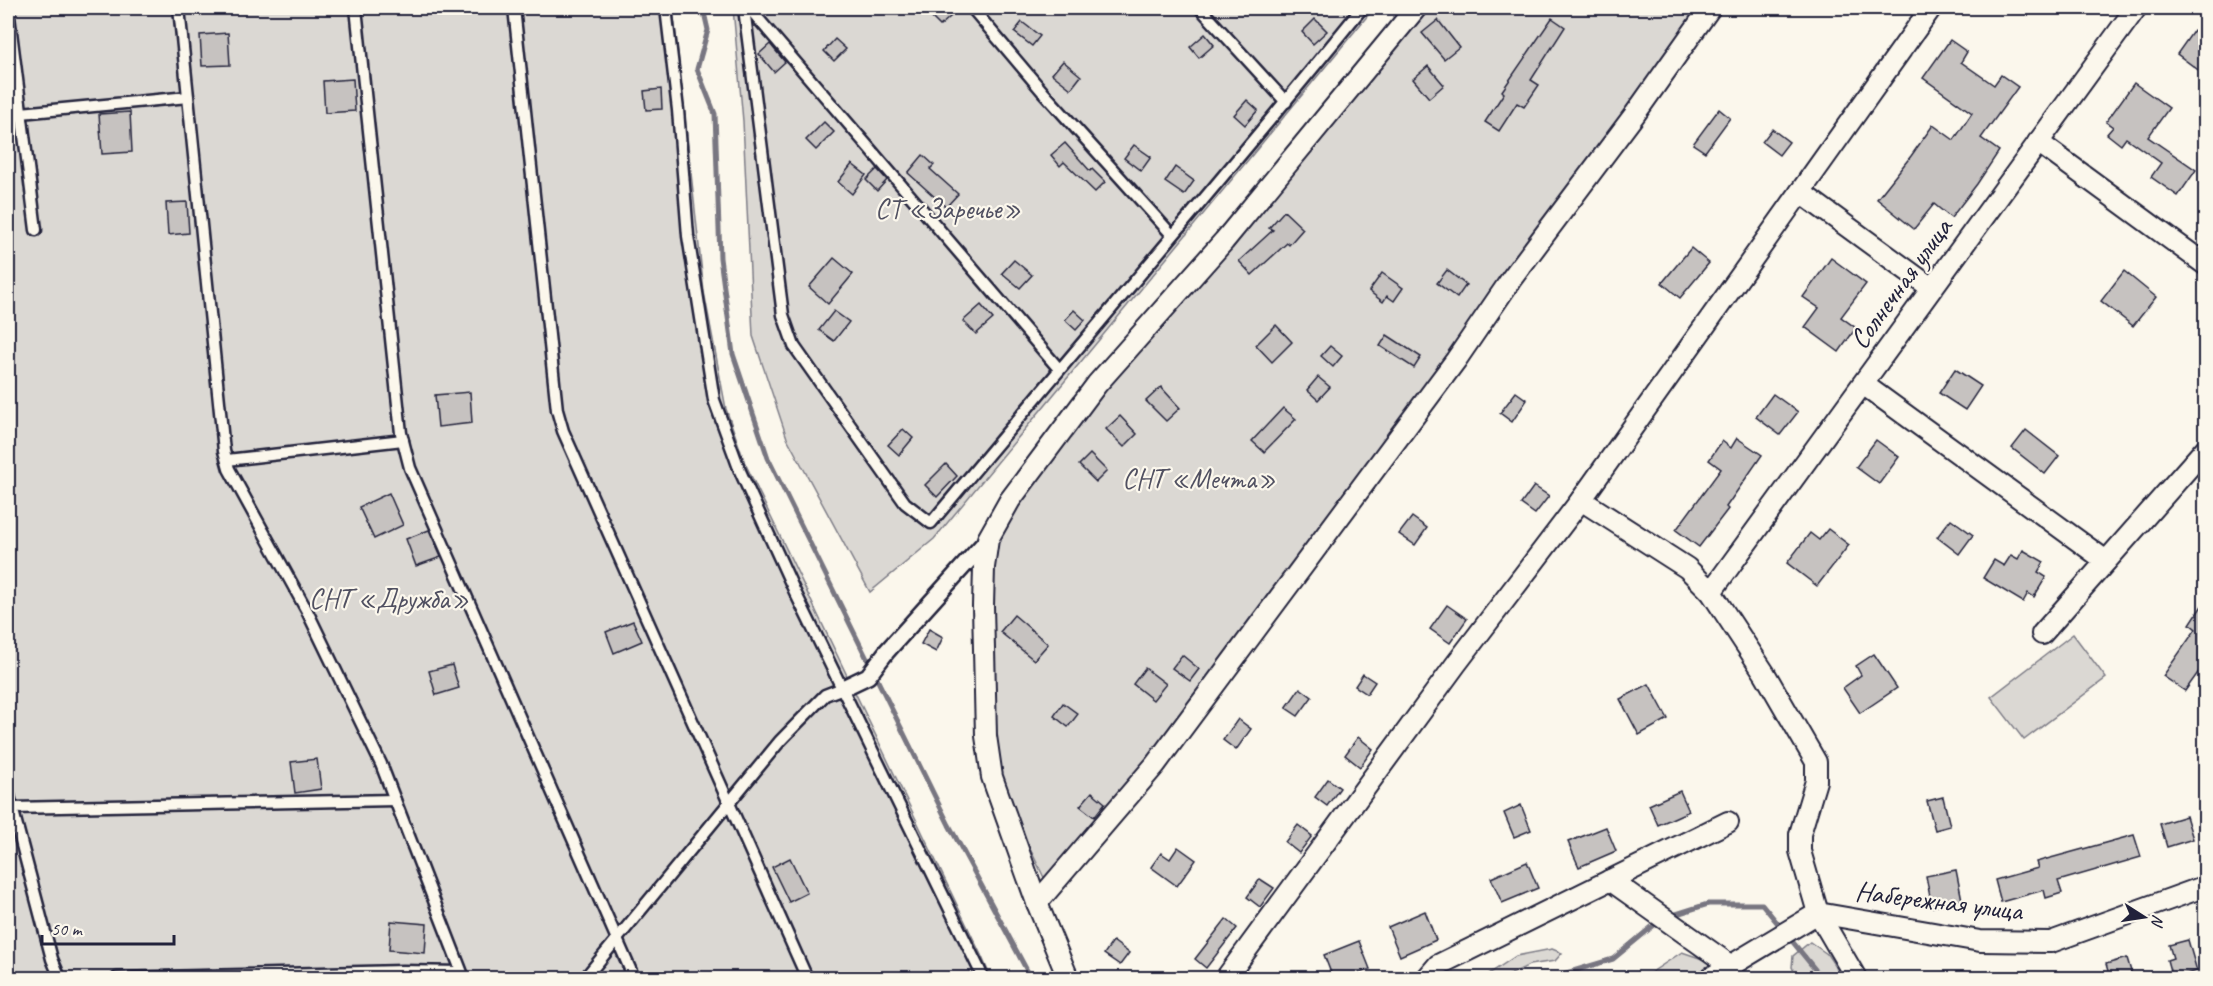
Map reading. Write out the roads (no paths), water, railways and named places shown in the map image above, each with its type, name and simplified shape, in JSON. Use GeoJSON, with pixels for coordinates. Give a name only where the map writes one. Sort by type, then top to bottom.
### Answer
{"type":"FeatureCollection","features":[{"type":"Feature","properties":{"kind":"street"},"geometry":{"type":"LineString","coordinates":[[843,688],[868,676],[887,651],[988,539],[1010,500],[1097,384],[1224,241],[1416,8]]}},
{"type":"Feature","properties":{"kind":"street"},"geometry":{"type":"LineString","coordinates":[[1037,903],[1155,765],[1456,360],[1512,278],[1635,114],[1710,8]]}},
{"type":"Feature","properties":{"kind":"street"},"geometry":{"type":"LineString","coordinates":[[1226,978],[1449,674],[1581,500],[1930,8]]}},
{"type":"Feature","properties":{"kind":"street","name":"Солнечная улица"},"geometry":{"type":"LineString","coordinates":[[1711,592],[1930,288],[2136,8]]}},
{"type":"Feature","properties":{"kind":"street"},"geometry":{"type":"LineString","coordinates":[[2038,142],[2205,265]]}},
{"type":"Feature","properties":{"kind":"street"},"geometry":{"type":"LineString","coordinates":[[1800,192],[1930,288]]}},
{"type":"Feature","properties":{"kind":"street"},"geometry":{"type":"LineString","coordinates":[[1863,384],[2106,561]]}},
{"type":"Feature","properties":{"kind":"street"},"geometry":{"type":"LineString","coordinates":[[2042,634],[2205,448]]}},
{"type":"Feature","properties":{"kind":"street"},"geometry":{"type":"LineString","coordinates":[[1581,500],[1687,568],[1711,592],[1765,675],[1816,762],[1816,781],[1800,834],[1800,851],[1818,913],[1856,978]]}},
{"type":"Feature","properties":{"kind":"street"},"geometry":{"type":"LineString","coordinates":[[988,539],[984,567],[983,606],[986,736],[992,777],[1037,903],[1068,978]]}},
{"type":"Feature","properties":{"kind":"street"},"geometry":{"type":"LineString","coordinates":[[1427,978],[1438,965],[1728,822]]}},
{"type":"Feature","properties":{"kind":"street"},"geometry":{"type":"LineString","coordinates":[[1610,880],[1731,966]]}},
{"type":"Feature","properties":{"kind":"street","name":"Набережная улица"},"geometry":{"type":"LineString","coordinates":[[1710,978],[1818,913],[1980,940],[2051,942],[2205,886]]}},
{"type":"Feature","properties":{"kind":"lane"},"geometry":{"type":"LineString","coordinates":[[8,8],[36,230]]}},
{"type":"Feature","properties":{"kind":"lane"},"geometry":{"type":"LineString","coordinates":[[117,978],[404,970],[463,975],[381,764],[307,611],[229,469],[178,8]]}},
{"type":"Feature","properties":{"kind":"lane"},"geometry":{"type":"LineString","coordinates":[[356,8],[403,440],[410,468],[634,978]]}},
{"type":"Feature","properties":{"kind":"lane"},"geometry":{"type":"LineString","coordinates":[[514,8],[557,410],[563,431],[807,978]]}},
{"type":"Feature","properties":{"kind":"lane"},"geometry":{"type":"LineString","coordinates":[[666,8],[678,110],[688,236],[714,400],[740,471],[794,590],[982,978]]}},
{"type":"Feature","properties":{"kind":"lane"},"geometry":{"type":"LineString","coordinates":[[744,8],[783,315],[794,346],[905,503],[931,523],[1286,102],[1362,8]]}},
{"type":"Feature","properties":{"kind":"lane"},"geometry":{"type":"LineString","coordinates":[[749,8],[1059,369]]}},
{"type":"Feature","properties":{"kind":"lane"},"geometry":{"type":"LineString","coordinates":[[972,8],[1043,92],[1172,235]]}},
{"type":"Feature","properties":{"kind":"lane"},"geometry":{"type":"LineString","coordinates":[[1200,8],[1286,102]]}},
{"type":"Feature","properties":{"kind":"lane"},"geometry":{"type":"LineString","coordinates":[[21,113],[188,97]]}},
{"type":"Feature","properties":{"kind":"lane"},"geometry":{"type":"LineString","coordinates":[[227,460],[403,440]]}},
{"type":"Feature","properties":{"kind":"lane"},"geometry":{"type":"LineString","coordinates":[[585,978],[780,741],[825,695],[843,688]]}},
{"type":"Feature","properties":{"kind":"lane"},"geometry":{"type":"LineString","coordinates":[[8,792],[52,959],[60,978]]}},
{"type":"Feature","properties":{"kind":"lane"},"geometry":{"type":"LineString","coordinates":[[12,808],[394,800]]}},
{"type":"Feature","properties":{"kind":"waterway"},"geometry":{"type":"LineString","coordinates":[[703,8],[708,30],[697,69],[715,114],[720,258],[733,354],[768,458],[949,825],[1031,978]]}},
{"type":"Feature","properties":{"kind":"waterway"},"geometry":{"type":"LineString","coordinates":[[1670,916],[1708,904],[1762,904],[1822,978]]}},
{"type":"Feature","properties":{"kind":"waterway"},"geometry":{"type":"LineString","coordinates":[[1550,978],[1613,959],[1659,921]]}},
{"type":"Feature","properties":{"kind":"park label","name":"СТ «Заречье»"},"geometry":{"type":"Point","coordinates":[948,208]}},
{"type":"Feature","properties":{"kind":"park label","name":"СНТ «Мечта»"},"geometry":{"type":"Point","coordinates":[1199,478]}},
{"type":"Feature","properties":{"kind":"park label","name":"СНТ «Дружба»"},"geometry":{"type":"Point","coordinates":[389,598]}}]}
